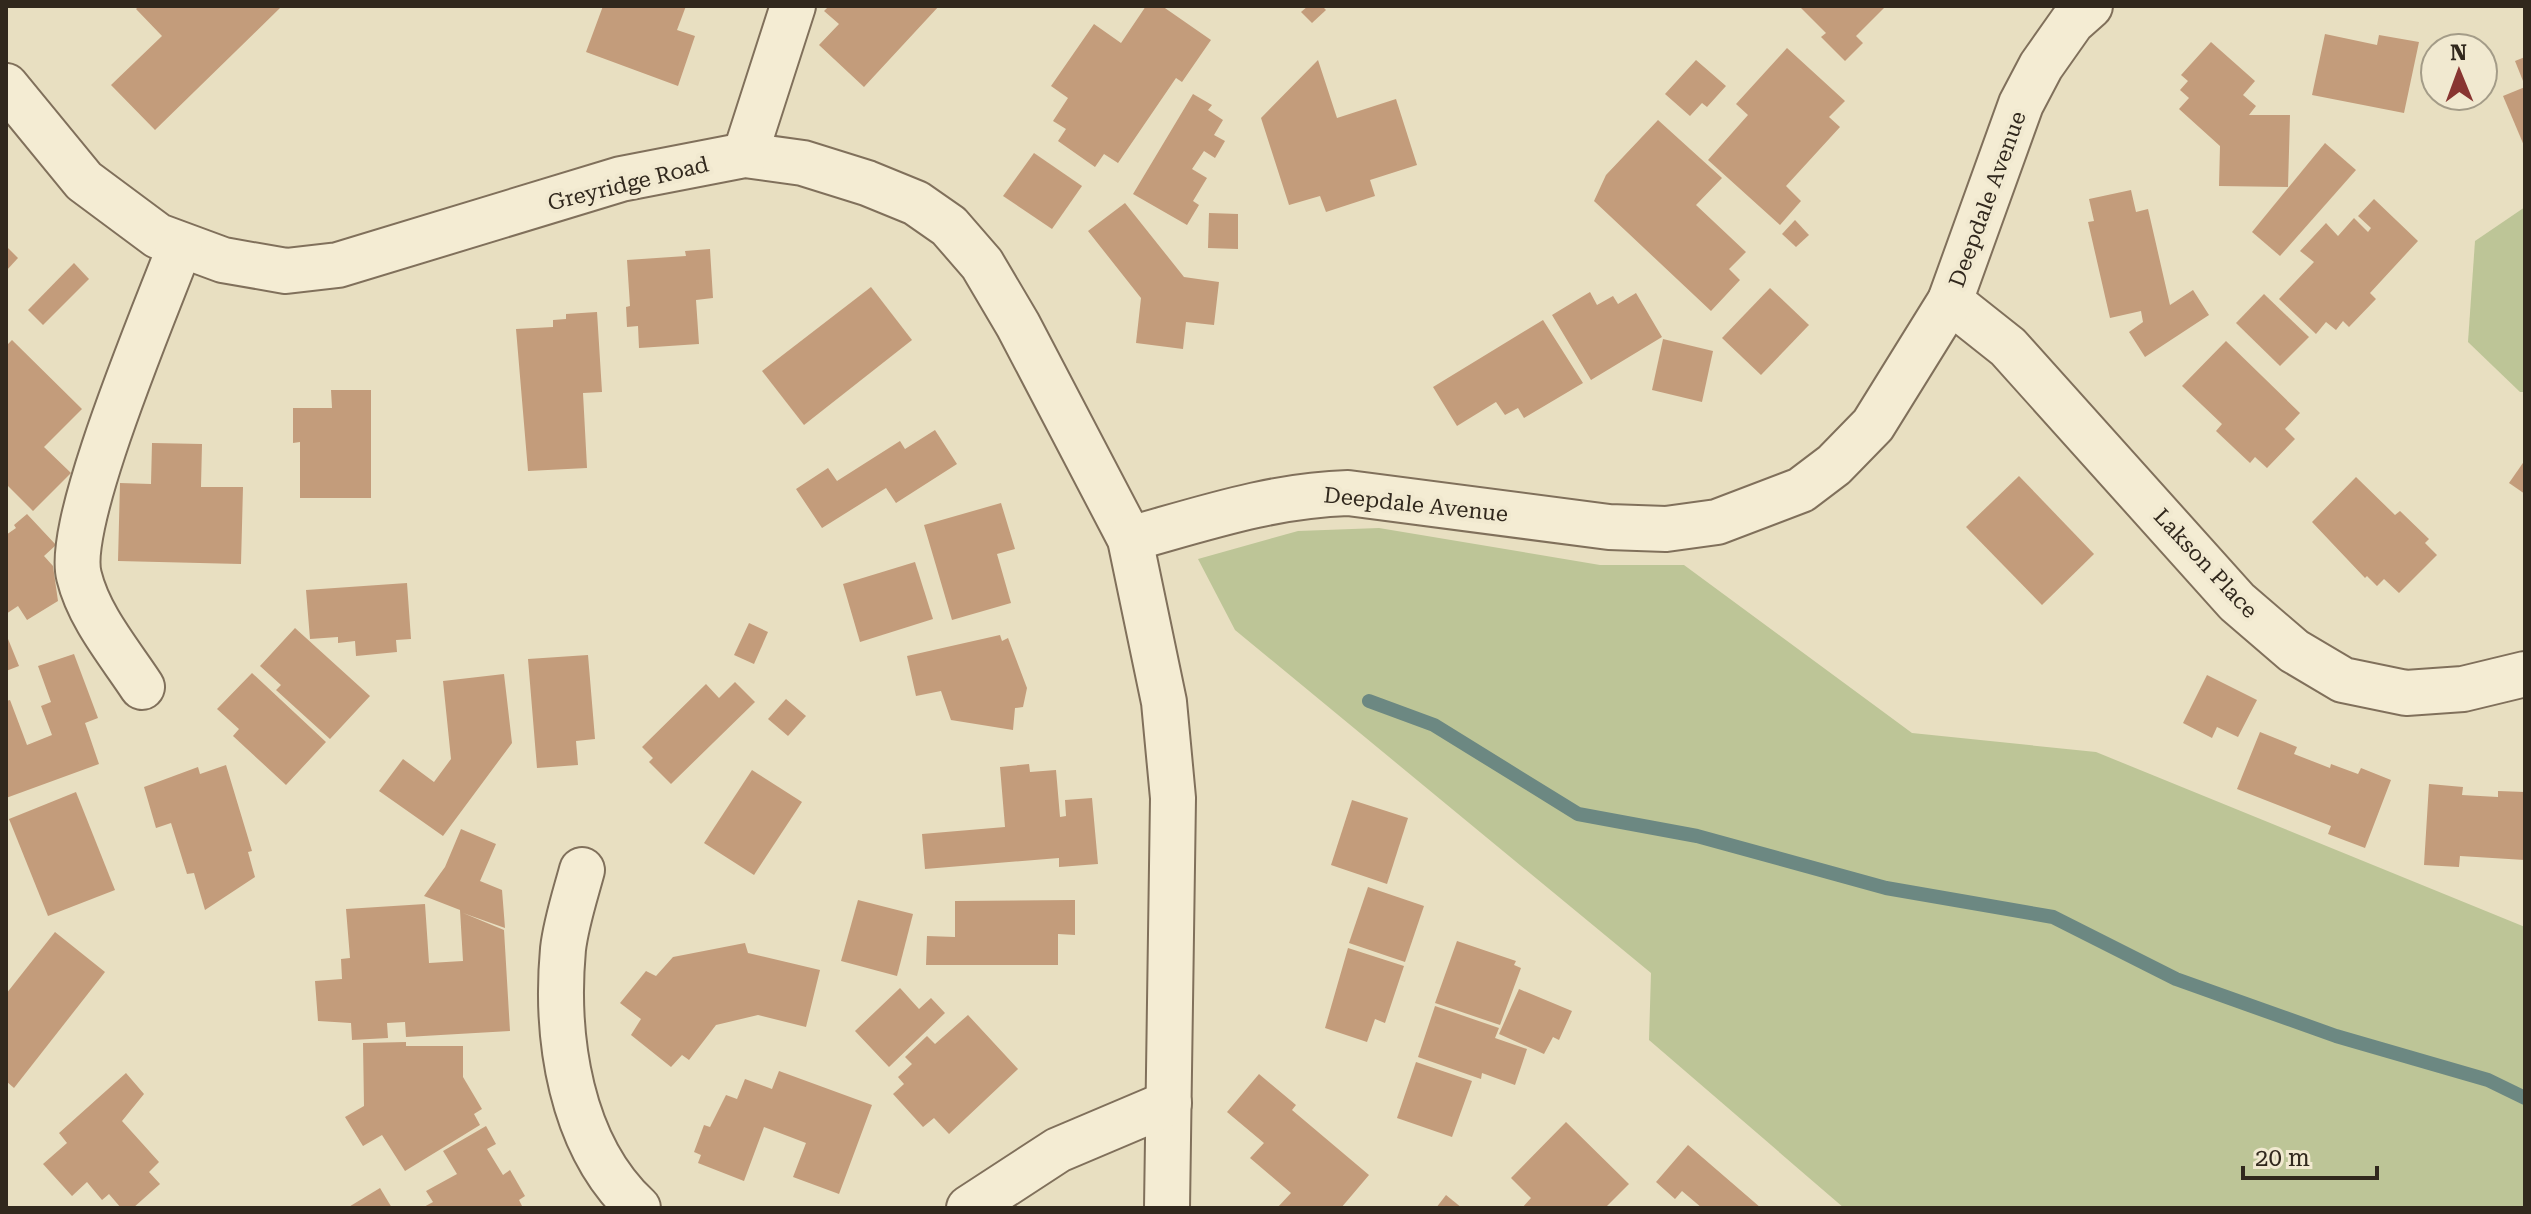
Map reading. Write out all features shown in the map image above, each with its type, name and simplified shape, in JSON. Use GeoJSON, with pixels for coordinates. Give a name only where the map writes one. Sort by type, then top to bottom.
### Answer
{"type":"FeatureCollection","features":[{"type":"Feature","properties":{"kind":"street"},"geometry":{"type":"LineString","coordinates":[[745,155],[793,6]]}},
{"type":"Feature","properties":{"kind":"street","name":"Deepdale Avenue"},"geometry":{"type":"LineString","coordinates":[[1130,539],[1273,500],[1348,493],[1609,527],[1666,529],[1717,522],[1801,490],[1834,465],[1873,425],[1950,301],[2021,104],[2064,33],[2090,6]]}},
{"type":"Feature","properties":{"kind":"street","name":"Greyridge Road"},"geometry":{"type":"LineString","coordinates":[[6,86],[84,181],[158,236],[223,260],[286,271],[338,265],[621,179],[745,155],[803,163],[867,183],[916,203],[949,226],[982,264],[1018,325],[1130,539]]}},
{"type":"Feature","properties":{"kind":"street"},"geometry":{"type":"LineString","coordinates":[[142,687],[89,607],[78,574],[76,549],[106,447],[180,246]]}},
{"type":"Feature","properties":{"kind":"street","name":"Lakson Place"},"geometry":{"type":"LineString","coordinates":[[1950,301],[2008,347],[2237,602],[2294,651],[2343,680],[2406,693],[2463,689],[2525,674]]}},
{"type":"Feature","properties":{"kind":"street"},"geometry":{"type":"LineString","coordinates":[[1130,539],[1164,702],[1173,798],[1167,1208]]}},
{"type":"Feature","properties":{"kind":"street"},"geometry":{"type":"LineString","coordinates":[[582,870],[563,946],[560,1017],[573,1088],[593,1150],[638,1208]]}},
{"type":"Feature","properties":{"kind":"street"},"geometry":{"type":"LineString","coordinates":[[969,1208],[1058,1150],[1169,1103]]}},
{"type":"Feature","properties":{"kind":"green space"},"geometry":{"type":"Polygon","coordinates":[[[2525,207],[2525,392],[2520,392],[2468,342],[2475,241],[2525,207]]]}},
{"type":"Feature","properties":{"kind":"green space"},"geometry":{"type":"Polygon","coordinates":[[[1379,528],[1600,565],[1684,565],[1912,733],[2096,752],[2525,927],[2525,1208],[1844,1208],[1649,1040],[1651,973],[1235,630],[1198,559],[1298,531],[1379,528]]]}},
{"type":"Feature","properties":{"kind":"building"},"geometry":{"type":"Polygon","coordinates":[[[139,6],[280,8],[155,130],[111,85],[162,36],[136,9],[139,6]]]}},
{"type":"Feature","properties":{"kind":"building"},"geometry":{"type":"Polygon","coordinates":[[[603,6],[686,6],[677,30],[695,36],[678,86],[586,52],[603,6]]]}},
{"type":"Feature","properties":{"kind":"building"},"geometry":{"type":"Polygon","coordinates":[[[829,6],[939,6],[864,87],[819,45],[839,24],[824,11],[829,6]]]}},
{"type":"Feature","properties":{"kind":"building"},"geometry":{"type":"Polygon","coordinates":[[[1146,6],[1162,6],[1211,40],[1182,82],[1176,78],[1118,163],[1104,154],[1095,167],[1058,141],[1066,129],[1053,121],[1068,98],[1051,86],[1094,24],[1121,43],[1146,6]]]}},
{"type":"Feature","properties":{"kind":"building"},"geometry":{"type":"Polygon","coordinates":[[[1308,6],[1322,6],[1326,10],[1312,23],[1301,12],[1308,6]]]}},
{"type":"Feature","properties":{"kind":"building"},"geometry":{"type":"Polygon","coordinates":[[[1799,6],[1886,6],[1856,36],[1863,43],[1845,61],[1821,37],[1826,33],[1799,6]]]}},
{"type":"Feature","properties":{"kind":"building"},"geometry":{"type":"Polygon","coordinates":[[[2325,34],[2377,45],[2379,35],[2419,42],[2404,113],[2312,95],[2325,34]]]}},
{"type":"Feature","properties":{"kind":"building"},"geometry":{"type":"Polygon","coordinates":[[[2211,42],[2255,81],[2243,95],[2256,106],[2249,115],[2290,115],[2288,187],[2219,186],[2220,146],[2179,109],[2189,98],[2180,90],[2188,81],[2181,75],[2211,42]]]}},
{"type":"Feature","properties":{"kind":"building"},"geometry":{"type":"Polygon","coordinates":[[[1787,48],[1845,101],[1829,117],[1840,127],[1786,186],[1801,201],[1780,225],[1708,160],[1748,115],[1736,104],[1787,48]]]}},
{"type":"Feature","properties":{"kind":"building"},"geometry":{"type":"Polygon","coordinates":[[[2525,57],[2525,86],[2515,61],[2525,57]]]}},
{"type":"Feature","properties":{"kind":"building"},"geometry":{"type":"Polygon","coordinates":[[[1318,60],[1337,118],[1396,99],[1417,165],[1370,180],[1375,196],[1326,212],[1320,196],[1289,205],[1261,118],[1318,60]]]}},
{"type":"Feature","properties":{"kind":"building"},"geometry":{"type":"Polygon","coordinates":[[[1696,60],[1726,86],[1707,107],[1702,103],[1690,116],[1665,94],[1696,60]]]}},
{"type":"Feature","properties":{"kind":"building"},"geometry":{"type":"Polygon","coordinates":[[[2525,87],[2525,148],[2503,96],[2525,87]]]}},
{"type":"Feature","properties":{"kind":"building"},"geometry":{"type":"Polygon","coordinates":[[[1193,94],[1212,105],[1208,110],[1223,120],[1214,135],[1225,141],[1215,158],[1204,151],[1192,169],[1207,178],[1193,201],[1199,205],[1187,225],[1133,194],[1193,94]]]}},
{"type":"Feature","properties":{"kind":"building"},"geometry":{"type":"Polygon","coordinates":[[[1658,120],[1722,178],[1696,205],[1746,252],[1729,269],[1740,280],[1711,311],[1594,201],[1606,175],[1658,120]]]}},
{"type":"Feature","properties":{"kind":"building"},"geometry":{"type":"Polygon","coordinates":[[[2325,143],[2356,170],[2280,256],[2252,232],[2325,143]]]}},
{"type":"Feature","properties":{"kind":"building"},"geometry":{"type":"Polygon","coordinates":[[[1034,153],[1082,186],[1052,229],[1003,196],[1034,153]]]}},
{"type":"Feature","properties":{"kind":"building"},"geometry":{"type":"Polygon","coordinates":[[[2131,190],[2136,212],[2148,209],[2170,305],[2193,290],[2209,315],[2145,357],[2129,332],[2143,322],[2141,311],[2110,318],[2088,222],[2094,221],[2089,199],[2131,190]]]}},
{"type":"Feature","properties":{"kind":"building"},"geometry":{"type":"Polygon","coordinates":[[[2374,199],[2418,241],[2370,293],[2376,299],[2349,327],[2343,321],[2336,330],[2326,322],[2316,334],[2279,299],[2314,262],[2300,251],[2326,223],[2338,236],[2354,218],[2368,232],[2371,228],[2358,216],[2374,199]]]}},
{"type":"Feature","properties":{"kind":"building"},"geometry":{"type":"Polygon","coordinates":[[[1125,203],[1184,277],[1219,282],[1214,325],[1186,322],[1183,349],[1136,343],[1141,298],[1088,231],[1125,203]]]}},
{"type":"Feature","properties":{"kind":"building"},"geometry":{"type":"Polygon","coordinates":[[[1209,213],[1238,214],[1238,249],[1208,248],[1209,213]]]}},
{"type":"Feature","properties":{"kind":"building"},"geometry":{"type":"Polygon","coordinates":[[[1795,220],[1809,235],[1796,247],[1782,234],[1795,220]]]}},
{"type":"Feature","properties":{"kind":"building"},"geometry":{"type":"Polygon","coordinates":[[[6,246],[18,258],[6,271],[6,246]]]}},
{"type":"Feature","properties":{"kind":"building"},"geometry":{"type":"Polygon","coordinates":[[[710,249],[713,298],[696,300],[699,344],[639,348],[638,326],[627,327],[626,307],[630,306],[627,260],[686,256],[685,251],[710,249]]]}},
{"type":"Feature","properties":{"kind":"building"},"geometry":{"type":"Polygon","coordinates":[[[74,263],[89,279],[43,325],[28,310],[74,263]]]}},
{"type":"Feature","properties":{"kind":"building"},"geometry":{"type":"Polygon","coordinates":[[[871,287],[912,340],[804,425],[762,371],[871,287]]]}},
{"type":"Feature","properties":{"kind":"building"},"geometry":{"type":"Polygon","coordinates":[[[1770,288],[1809,325],[1761,375],[1722,338],[1770,288]]]}},
{"type":"Feature","properties":{"kind":"building"},"geometry":{"type":"Polygon","coordinates":[[[1590,292],[1597,305],[1613,296],[1618,304],[1636,293],[1662,337],[1591,380],[1552,315],[1590,292]]]}},
{"type":"Feature","properties":{"kind":"building"},"geometry":{"type":"Polygon","coordinates":[[[2264,294],[2309,337],[2280,366],[2236,323],[2264,294]]]}},
{"type":"Feature","properties":{"kind":"building"},"geometry":{"type":"Polygon","coordinates":[[[597,312],[602,392],[583,393],[587,468],[528,471],[516,329],[553,327],[553,320],[566,319],[566,314],[597,312]]]}},
{"type":"Feature","properties":{"kind":"building"},"geometry":{"type":"Polygon","coordinates":[[[1543,320],[1583,383],[1524,418],[1518,408],[1505,415],[1496,402],[1457,426],[1433,387],[1543,320]]]}},
{"type":"Feature","properties":{"kind":"building"},"geometry":{"type":"Polygon","coordinates":[[[1663,339],[1713,351],[1702,402],[1652,390],[1663,339]]]}},
{"type":"Feature","properties":{"kind":"building"},"geometry":{"type":"Polygon","coordinates":[[[12,340],[82,409],[44,447],[71,473],[33,511],[6,484],[6,346],[12,340]]]}},
{"type":"Feature","properties":{"kind":"building"},"geometry":{"type":"Polygon","coordinates":[[[2226,341],[2300,413],[2285,429],[2295,439],[2267,468],[2255,457],[2250,463],[2216,431],[2222,424],[2182,386],[2226,341]]]}},
{"type":"Feature","properties":{"kind":"building"},"geometry":{"type":"Polygon","coordinates":[[[331,390],[371,390],[371,498],[300,498],[300,442],[293,443],[293,408],[332,408],[331,390]]]}},
{"type":"Feature","properties":{"kind":"building"},"geometry":{"type":"Polygon","coordinates":[[[935,430],[957,464],[896,503],[886,488],[822,528],[796,489],[828,468],[837,481],[900,441],[905,449],[935,430]]]}},
{"type":"Feature","properties":{"kind":"building"},"geometry":{"type":"Polygon","coordinates":[[[152,443],[202,444],[201,487],[243,487],[241,564],[118,561],[120,483],[151,484],[152,443]]]}},
{"type":"Feature","properties":{"kind":"building"},"geometry":{"type":"Polygon","coordinates":[[[2525,460],[2525,494],[2509,483],[2525,460]]]}},
{"type":"Feature","properties":{"kind":"building"},"geometry":{"type":"Polygon","coordinates":[[[2019,476],[2094,554],[2042,605],[1966,527],[2019,476]]]}},
{"type":"Feature","properties":{"kind":"building"},"geometry":{"type":"Polygon","coordinates":[[[2356,477],[2395,515],[2400,511],[2429,539],[2425,543],[2437,555],[2399,593],[2384,579],[2377,586],[2367,576],[2365,578],[2312,522],[2356,477]]]}},
{"type":"Feature","properties":{"kind":"building"},"geometry":{"type":"Polygon","coordinates":[[[1001,503],[1015,549],[997,554],[1011,603],[952,620],[924,525],[1001,503]]]}},
{"type":"Feature","properties":{"kind":"building"},"geometry":{"type":"Polygon","coordinates":[[[27,514],[56,545],[44,556],[53,566],[58,601],[27,620],[18,606],[6,614],[6,535],[27,514]]]}},
{"type":"Feature","properties":{"kind":"building"},"geometry":{"type":"Polygon","coordinates":[[[915,562],[933,619],[860,642],[843,584],[915,562]]]}},
{"type":"Feature","properties":{"kind":"building"},"geometry":{"type":"Polygon","coordinates":[[[407,583],[411,639],[396,640],[397,652],[356,656],[355,641],[338,643],[338,637],[310,639],[306,590],[407,583]]]}},
{"type":"Feature","properties":{"kind":"building"},"geometry":{"type":"Polygon","coordinates":[[[749,623],[768,632],[754,664],[734,655],[749,623]]]}},
{"type":"Feature","properties":{"kind":"building"},"geometry":{"type":"Polygon","coordinates":[[[295,628],[370,696],[330,739],[276,690],[281,685],[260,666],[295,628]]]}},
{"type":"Feature","properties":{"kind":"building"},"geometry":{"type":"Polygon","coordinates":[[[6,634],[19,666],[6,671],[6,634]]]}},
{"type":"Feature","properties":{"kind":"building"},"geometry":{"type":"Polygon","coordinates":[[[1000,635],[1002,641],[1008,638],[1027,688],[1023,707],[1015,708],[1013,730],[951,720],[941,691],[916,696],[907,656],[1000,635]]]}},
{"type":"Feature","properties":{"kind":"building"},"geometry":{"type":"Polygon","coordinates":[[[74,654],[98,718],[85,723],[99,764],[6,798],[6,701],[10,700],[27,745],[52,735],[41,706],[51,702],[38,666],[74,654]]]}},
{"type":"Feature","properties":{"kind":"building"},"geometry":{"type":"Polygon","coordinates":[[[588,655],[595,739],[576,741],[578,765],[537,768],[528,659],[588,655]]]}},
{"type":"Feature","properties":{"kind":"building"},"geometry":{"type":"Polygon","coordinates":[[[252,673],[326,742],[286,785],[233,736],[239,729],[217,709],[252,673]]]}},
{"type":"Feature","properties":{"kind":"building"},"geometry":{"type":"Polygon","coordinates":[[[504,674],[512,743],[443,836],[379,791],[403,759],[434,782],[451,759],[443,681],[504,674]]]}},
{"type":"Feature","properties":{"kind":"building"},"geometry":{"type":"Polygon","coordinates":[[[2207,675],[2257,700],[2238,737],[2217,727],[2212,738],[2183,723],[2207,675]]]}},
{"type":"Feature","properties":{"kind":"building"},"geometry":{"type":"Polygon","coordinates":[[[735,682],[755,702],[671,784],[649,762],[653,758],[642,747],[706,684],[719,698],[735,682]]]}},
{"type":"Feature","properties":{"kind":"building"},"geometry":{"type":"Polygon","coordinates":[[[786,699],[806,716],[788,736],[768,719],[786,699]]]}},
{"type":"Feature","properties":{"kind":"building"},"geometry":{"type":"Polygon","coordinates":[[[2260,732],[2297,747],[2294,754],[2330,768],[2331,764],[2358,774],[2361,768],[2391,780],[2365,848],[2328,834],[2331,826],[2237,789],[2260,732]]]}},
{"type":"Feature","properties":{"kind":"building"},"geometry":{"type":"Polygon","coordinates":[[[1029,764],[1030,772],[1056,770],[1060,817],[1066,816],[1065,800],[1092,798],[1098,864],[1059,867],[1059,858],[925,869],[922,834],[1005,827],[1000,767],[1029,764]]]}},
{"type":"Feature","properties":{"kind":"building"},"geometry":{"type":"Polygon","coordinates":[[[226,765],[252,851],[248,852],[255,877],[205,910],[194,873],[187,874],[171,823],[156,828],[144,787],[198,767],[200,774],[226,765]]]}},
{"type":"Feature","properties":{"kind":"building"},"geometry":{"type":"Polygon","coordinates":[[[752,770],[802,802],[754,875],[704,843],[752,770]]]}},
{"type":"Feature","properties":{"kind":"building"},"geometry":{"type":"Polygon","coordinates":[[[2429,784],[2463,787],[2462,795],[2498,797],[2498,791],[2525,792],[2525,860],[2460,856],[2459,867],[2424,865],[2429,784]]]}},
{"type":"Feature","properties":{"kind":"building"},"geometry":{"type":"Polygon","coordinates":[[[76,792],[115,890],[48,916],[9,819],[76,792]]]}},
{"type":"Feature","properties":{"kind":"building"},"geometry":{"type":"Polygon","coordinates":[[[1352,800],[1408,818],[1387,884],[1331,865],[1352,800]]]}},
{"type":"Feature","properties":{"kind":"building"},"geometry":{"type":"Polygon","coordinates":[[[461,829],[496,844],[480,881],[502,890],[505,928],[463,913],[504,930],[510,1031],[406,1037],[405,1022],[387,1023],[388,1038],[352,1040],[351,1023],[318,1021],[315,981],[342,979],[341,959],[350,958],[346,909],[425,904],[429,963],[463,961],[460,910],[424,896],[445,867],[461,829]]]}},
{"type":"Feature","properties":{"kind":"building"},"geometry":{"type":"Polygon","coordinates":[[[1368,887],[1424,906],[1405,962],[1349,943],[1368,887]]]}},
{"type":"Feature","properties":{"kind":"building"},"geometry":{"type":"Polygon","coordinates":[[[858,900],[913,914],[897,976],[841,961],[858,900]]]}},
{"type":"Feature","properties":{"kind":"building"},"geometry":{"type":"Polygon","coordinates":[[[1075,900],[1075,935],[1058,934],[1058,965],[926,965],[927,936],[955,937],[955,901],[1075,900]]]}},
{"type":"Feature","properties":{"kind":"building"},"geometry":{"type":"Polygon","coordinates":[[[55,932],[105,972],[14,1088],[6,1081],[6,994],[55,932]]]}},
{"type":"Feature","properties":{"kind":"building"},"geometry":{"type":"Polygon","coordinates":[[[1457,941],[1516,961],[1514,965],[1521,968],[1500,1025],[1435,1003],[1457,941]]]}},
{"type":"Feature","properties":{"kind":"building"},"geometry":{"type":"Polygon","coordinates":[[[745,943],[748,953],[820,970],[806,1027],[758,1015],[716,1025],[689,1060],[682,1055],[671,1067],[631,1035],[641,1019],[620,1003],[646,971],[656,976],[673,957],[745,943]]]}},
{"type":"Feature","properties":{"kind":"building"},"geometry":{"type":"Polygon","coordinates":[[[1348,948],[1404,966],[1385,1023],[1375,1019],[1367,1042],[1325,1028],[1348,948]]]}},
{"type":"Feature","properties":{"kind":"building"},"geometry":{"type":"Polygon","coordinates":[[[900,988],[919,1009],[931,998],[945,1013],[889,1067],[855,1031],[900,988]]]}},
{"type":"Feature","properties":{"kind":"building"},"geometry":{"type":"Polygon","coordinates":[[[1519,989],[1572,1011],[1559,1040],[1553,1037],[1544,1054],[1499,1034],[1519,989]]]}},
{"type":"Feature","properties":{"kind":"building"},"geometry":{"type":"Polygon","coordinates":[[[1435,1006],[1499,1028],[1495,1038],[1527,1049],[1515,1085],[1482,1073],[1481,1079],[1418,1057],[1435,1006]]]}},
{"type":"Feature","properties":{"kind":"building"},"geometry":{"type":"Polygon","coordinates":[[[968,1015],[1018,1069],[949,1134],[934,1118],[923,1127],[893,1094],[904,1084],[898,1077],[912,1064],[905,1057],[927,1036],[935,1044],[968,1015]]]}},
{"type":"Feature","properties":{"kind":"building"},"geometry":{"type":"Polygon","coordinates":[[[406,1042],[406,1046],[463,1046],[463,1077],[482,1109],[474,1114],[480,1125],[405,1171],[382,1135],[363,1146],[345,1117],[364,1106],[363,1043],[406,1042]]]}},
{"type":"Feature","properties":{"kind":"building"},"geometry":{"type":"Polygon","coordinates":[[[1416,1062],[1472,1081],[1452,1137],[1397,1118],[1416,1062]]]}},
{"type":"Feature","properties":{"kind":"building"},"geometry":{"type":"Polygon","coordinates":[[[779,1071],[872,1105],[839,1194],[793,1177],[806,1143],[764,1127],[744,1181],[698,1163],[701,1155],[694,1152],[704,1125],[710,1127],[726,1095],[737,1099],[745,1079],[772,1089],[779,1071]]]}},
{"type":"Feature","properties":{"kind":"building"},"geometry":{"type":"Polygon","coordinates":[[[126,1073],[144,1094],[122,1121],[159,1162],[149,1172],[160,1184],[133,1208],[121,1208],[109,1194],[102,1200],[87,1182],[72,1196],[43,1164],[67,1143],[59,1133],[126,1073]]]}},
{"type":"Feature","properties":{"kind":"building"},"geometry":{"type":"Polygon","coordinates":[[[1259,1074],[1296,1105],[1292,1110],[1369,1175],[1341,1208],[1277,1208],[1291,1193],[1250,1158],[1264,1143],[1227,1112],[1259,1074]]]}},
{"type":"Feature","properties":{"kind":"building"},"geometry":{"type":"Polygon","coordinates":[[[1566,1122],[1629,1184],[1605,1208],[1522,1208],[1531,1198],[1511,1178],[1566,1122]]]}},
{"type":"Feature","properties":{"kind":"building"},"geometry":{"type":"Polygon","coordinates":[[[486,1126],[496,1144],[487,1149],[503,1175],[510,1170],[525,1196],[519,1200],[523,1208],[422,1208],[433,1202],[426,1191],[457,1174],[443,1151],[486,1126]]]}},
{"type":"Feature","properties":{"kind":"building"},"geometry":{"type":"Polygon","coordinates":[[[1688,1145],[1761,1208],[1702,1208],[1682,1191],[1675,1199],[1656,1182],[1688,1145]]]}},
{"type":"Feature","properties":{"kind":"building"},"geometry":{"type":"Polygon","coordinates":[[[380,1188],[392,1208],[347,1208],[380,1188]]]}},
{"type":"Feature","properties":{"kind":"building"},"geometry":{"type":"Polygon","coordinates":[[[1446,1195],[1462,1208],[1436,1208],[1446,1195]]]}},
{"type":"Feature","properties":{"kind":"waterway"},"geometry":{"type":"LineString","coordinates":[[1369,701],[1434,725],[1578,814],[1697,836],[1886,888],[2053,917],[2176,979],[2336,1036],[2488,1080],[2525,1098]]}}]}
